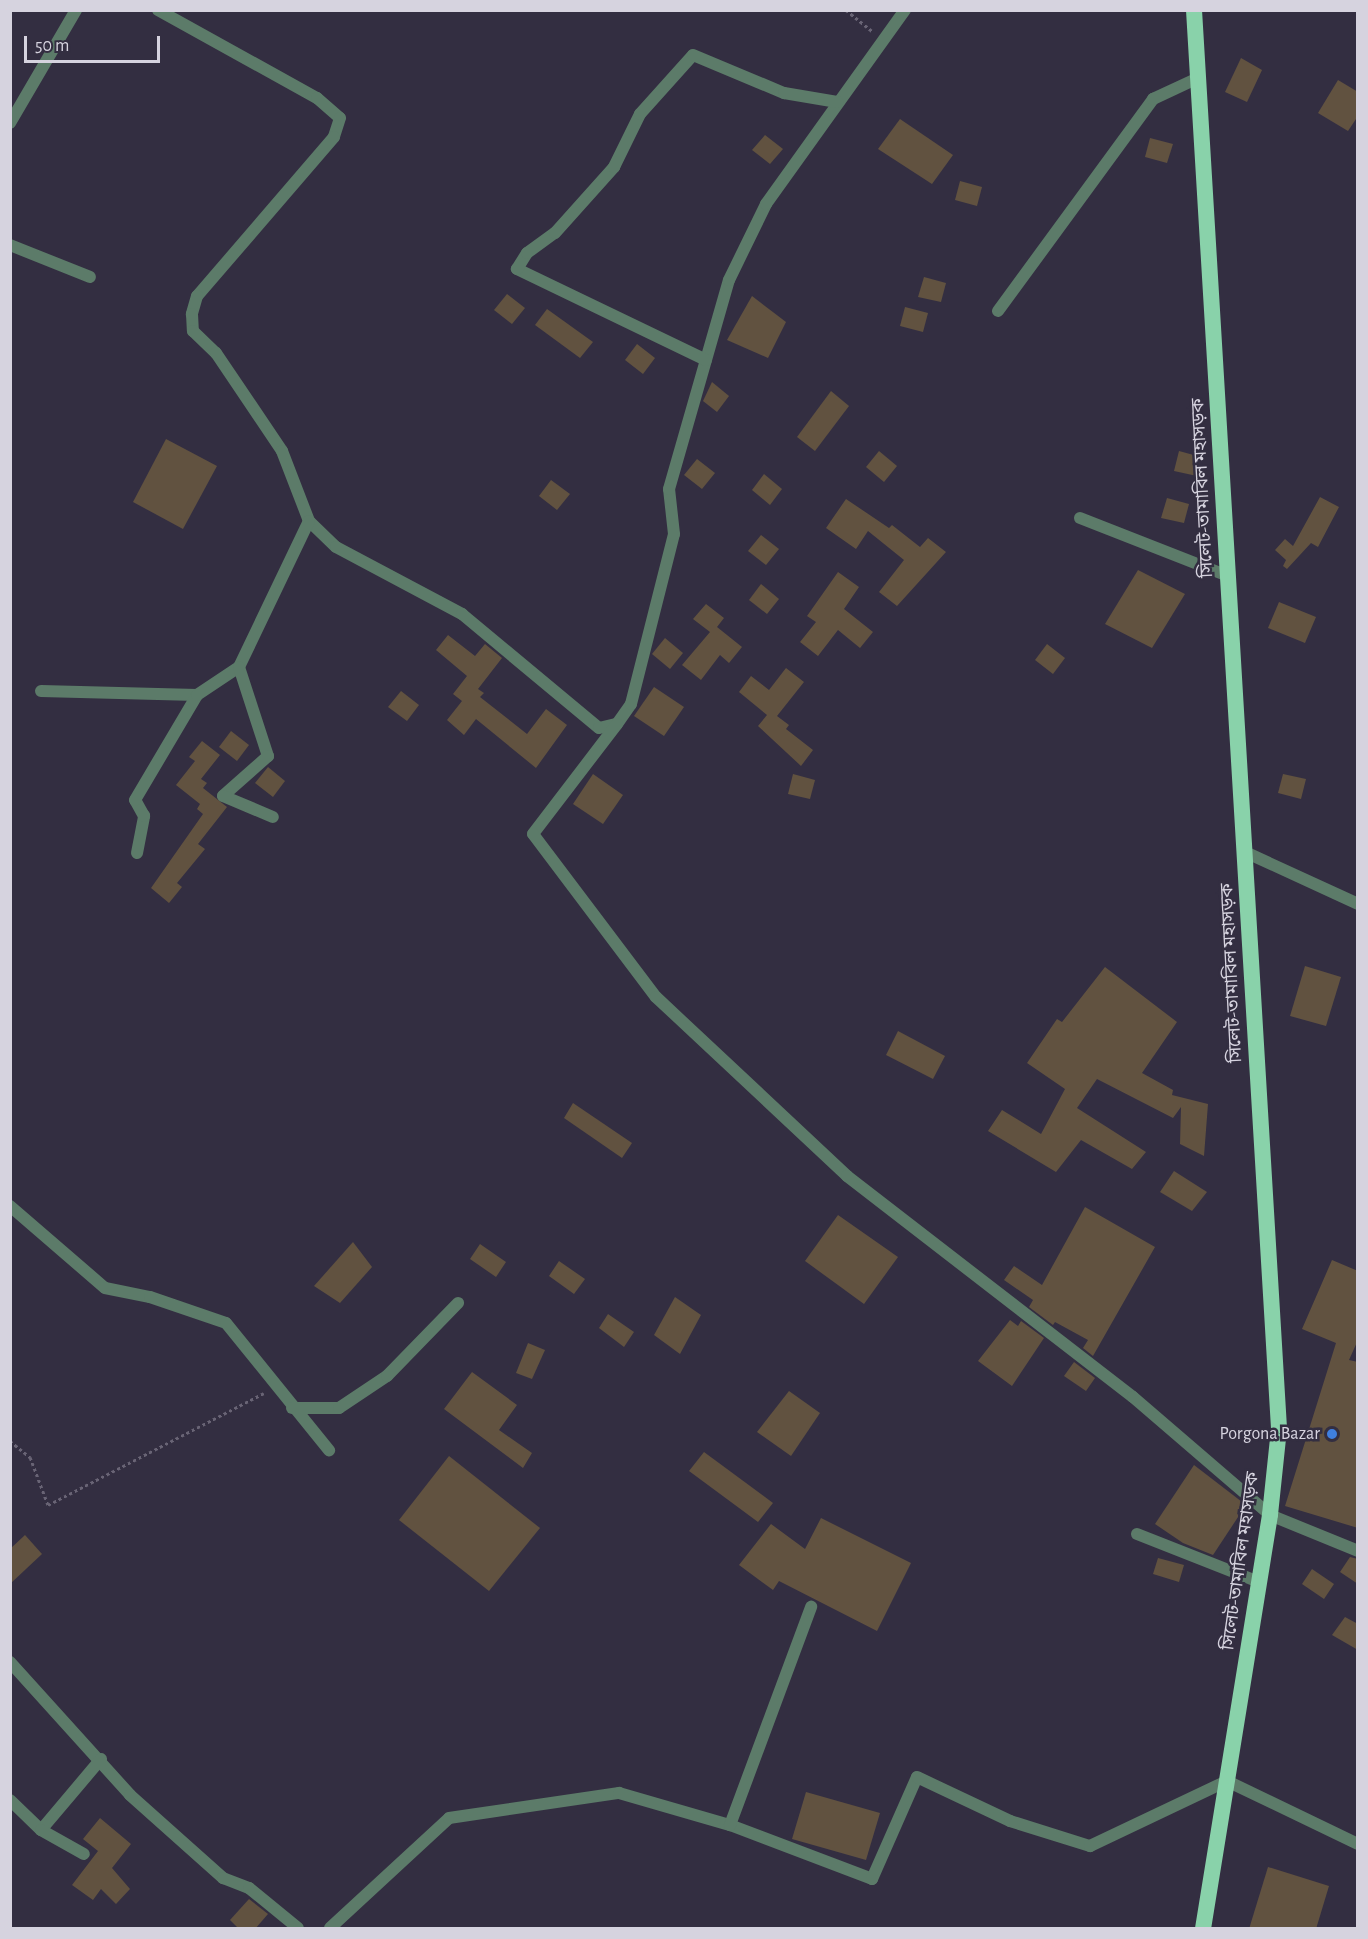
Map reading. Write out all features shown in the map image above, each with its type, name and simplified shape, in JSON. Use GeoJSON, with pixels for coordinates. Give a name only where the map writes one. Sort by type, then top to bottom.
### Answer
{"type":"FeatureCollection","features":[{"type":"Feature","properties":{"kind":"highway","name":"সিলেট-তামাবিল মহাসড়ক"},"geometry":{"type":"LineString","coordinates":[[1194,10],[1279,1430],[1270,1515],[1203,1929]]}},
{"type":"Feature","properties":{"kind":"street"},"geometry":{"type":"LineString","coordinates":[[10,123],[76,10]]}},
{"type":"Feature","properties":{"kind":"street"},"geometry":{"type":"LineString","coordinates":[[158,10],[317,98],[340,118],[334,137],[197,296],[192,314],[193,331],[216,353],[282,451],[309,521],[336,547],[462,614],[598,728],[616,724]]}},
{"type":"Feature","properties":{"kind":"street"},"geometry":{"type":"LineString","coordinates":[[905,10],[882,39],[766,204],[729,280],[669,489],[674,534],[631,704],[533,834],[656,997],[847,1176],[1133,1397],[1270,1515],[1358,1551]]}},
{"type":"Feature","properties":{"kind":"street"},"geometry":{"type":"LineString","coordinates":[[706,360],[517,269],[527,253],[555,233],[614,167],[640,114],[693,55],[784,93],[837,102]]}},
{"type":"Feature","properties":{"kind":"street"},"geometry":{"type":"LineString","coordinates":[[998,311],[1153,99],[1198,78]]}},
{"type":"Feature","properties":{"kind":"street"},"geometry":{"type":"LineString","coordinates":[[10,245],[90,277]]}},
{"type":"Feature","properties":{"kind":"street"},"geometry":{"type":"LineString","coordinates":[[1080,518],[1228,576]]}},
{"type":"Feature","properties":{"kind":"street"},"geometry":{"type":"LineString","coordinates":[[137,853],[144,816],[135,800],[197,695],[239,667],[309,521]]}},
{"type":"Feature","properties":{"kind":"street"},"geometry":{"type":"LineString","coordinates":[[239,667],[268,756],[223,796],[273,817]]}},
{"type":"Feature","properties":{"kind":"street"},"geometry":{"type":"LineString","coordinates":[[41,691],[197,695]]}},
{"type":"Feature","properties":{"kind":"street"},"geometry":{"type":"LineString","coordinates":[[1245,852],[1358,904]]}},
{"type":"Feature","properties":{"kind":"street"},"geometry":{"type":"LineString","coordinates":[[10,1206],[105,1288],[150,1297],[226,1323],[292,1408],[329,1450]]}},
{"type":"Feature","properties":{"kind":"street"},"geometry":{"type":"LineString","coordinates":[[292,1408],[339,1408],[387,1376],[458,1303]]}},
{"type":"Feature","properties":{"kind":"street"},"geometry":{"type":"LineString","coordinates":[[1137,1534],[1259,1582]]}},
{"type":"Feature","properties":{"kind":"street"},"geometry":{"type":"LineString","coordinates":[[730,1825],[811,1607]]}},
{"type":"Feature","properties":{"kind":"street"},"geometry":{"type":"LineString","coordinates":[[10,1662],[101,1759],[130,1795],[223,1878],[249,1888],[298,1929]]}},
{"type":"Feature","properties":{"kind":"street"},"geometry":{"type":"LineString","coordinates":[[41,1830],[101,1759]]}},
{"type":"Feature","properties":{"kind":"street"},"geometry":{"type":"LineString","coordinates":[[330,1929],[449,1818],[619,1793],[730,1825],[872,1879],[917,1777],[1010,1821],[1090,1846],[1227,1781],[1358,1844]]}},
{"type":"Feature","properties":{"kind":"street"},"geometry":{"type":"LineString","coordinates":[[10,1800],[41,1830],[84,1854]]}},
{"type":"Feature","properties":{"kind":"path"},"geometry":{"type":"LineString","coordinates":[[846,10],[882,39]]}},
{"type":"Feature","properties":{"kind":"path"},"geometry":{"type":"LineString","coordinates":[[10,1441],[30,1457],[48,1504],[276,1387]]}},
{"type":"Feature","properties":{"kind":"building"},"geometry":{"type":"Polygon","coordinates":[[[1241,58],[1262,70],[1247,102],[1225,92],[1241,58]]]}},
{"type":"Feature","properties":{"kind":"building"},"geometry":{"type":"Polygon","coordinates":[[[1338,80],[1358,92],[1358,116],[1348,131],[1318,113],[1338,80]]]}},
{"type":"Feature","properties":{"kind":"building"},"geometry":{"type":"Polygon","coordinates":[[[900,119],[953,155],[932,184],[878,149],[900,119]]]}},
{"type":"Feature","properties":{"kind":"building"},"geometry":{"type":"Polygon","coordinates":[[[765,135],[783,149],[770,164],[752,150],[765,135]]]}},
{"type":"Feature","properties":{"kind":"building"},"geometry":{"type":"Polygon","coordinates":[[[1150,138],[1173,144],[1167,163],[1145,157],[1150,138]]]}},
{"type":"Feature","properties":{"kind":"building"},"geometry":{"type":"Polygon","coordinates":[[[960,181],[982,187],[977,206],[955,200],[960,181]]]}},
{"type":"Feature","properties":{"kind":"building"},"geometry":{"type":"Polygon","coordinates":[[[924,277],[946,283],[941,302],[918,297],[924,277]]]}},
{"type":"Feature","properties":{"kind":"building"},"geometry":{"type":"Polygon","coordinates":[[[507,294],[525,308],[512,324],[494,310],[507,294]]]}},
{"type":"Feature","properties":{"kind":"building"},"geometry":{"type":"Polygon","coordinates":[[[752,296],[786,322],[768,358],[727,340],[752,296]]]}},
{"type":"Feature","properties":{"kind":"building"},"geometry":{"type":"Polygon","coordinates":[[[905,307],[928,313],[923,332],[900,326],[905,307]]]}},
{"type":"Feature","properties":{"kind":"building"},"geometry":{"type":"Polygon","coordinates":[[[547,309],[593,342],[580,358],[535,325],[547,309]]]}},
{"type":"Feature","properties":{"kind":"building"},"geometry":{"type":"Polygon","coordinates":[[[637,344],[655,358],[643,374],[625,360],[637,344]]]}},
{"type":"Feature","properties":{"kind":"building"},"geometry":{"type":"Polygon","coordinates":[[[712,382],[729,396],[717,412],[703,401],[712,382]]]}},
{"type":"Feature","properties":{"kind":"building"},"geometry":{"type":"Polygon","coordinates":[[[831,391],[849,406],[815,451],[797,437],[831,391]]]}},
{"type":"Feature","properties":{"kind":"building"},"geometry":{"type":"Polygon","coordinates":[[[166,439],[217,466],[183,529],[133,502],[166,439]]]}},
{"type":"Feature","properties":{"kind":"building"},"geometry":{"type":"Polygon","coordinates":[[[879,451],[897,466],[884,482],[866,467],[879,451]]]}},
{"type":"Feature","properties":{"kind":"building"},"geometry":{"type":"Polygon","coordinates":[[[1179,451],[1201,457],[1197,476],[1174,471],[1179,451]]]}},
{"type":"Feature","properties":{"kind":"building"},"geometry":{"type":"Polygon","coordinates":[[[697,459],[715,473],[702,489],[684,475],[697,459]]]}},
{"type":"Feature","properties":{"kind":"building"},"geometry":{"type":"Polygon","coordinates":[[[764,474],[782,489],[770,505],[752,490],[764,474]]]}},
{"type":"Feature","properties":{"kind":"building"},"geometry":{"type":"Polygon","coordinates":[[[551,480],[570,494],[557,510],[539,496],[551,480]]]}},
{"type":"Feature","properties":{"kind":"building"},"geometry":{"type":"Polygon","coordinates":[[[1320,497],[1339,507],[1318,547],[1311,543],[1287,569],[1283,566],[1286,560],[1275,550],[1285,539],[1293,546],[1320,497]]]}},
{"type":"Feature","properties":{"kind":"building"},"geometry":{"type":"Polygon","coordinates":[[[1167,498],[1189,504],[1184,523],[1161,518],[1167,498]]]}},
{"type":"Feature","properties":{"kind":"building"},"geometry":{"type":"Polygon","coordinates":[[[846,499],[889,528],[892,525],[920,547],[928,538],[946,552],[897,606],[879,592],[904,560],[868,531],[856,549],[826,528],[846,499]]]}},
{"type":"Feature","properties":{"kind":"building"},"geometry":{"type":"Polygon","coordinates":[[[761,535],[779,549],[766,565],[748,551],[761,535]]]}},
{"type":"Feature","properties":{"kind":"building"},"geometry":{"type":"Polygon","coordinates":[[[1138,570],[1185,594],[1152,648],[1105,624],[1138,570]]]}},
{"type":"Feature","properties":{"kind":"building"},"geometry":{"type":"Polygon","coordinates":[[[838,572],[859,587],[844,609],[873,632],[860,648],[838,630],[818,656],[800,642],[816,622],[807,616],[838,572]]]}},
{"type":"Feature","properties":{"kind":"building"},"geometry":{"type":"Polygon","coordinates":[[[761,584],[779,599],[767,614],[749,600],[761,584]]]}},
{"type":"Feature","properties":{"kind":"building"},"geometry":{"type":"Polygon","coordinates":[[[1279,602],[1316,617],[1305,643],[1268,628],[1279,602]]]}},
{"type":"Feature","properties":{"kind":"building"},"geometry":{"type":"Polygon","coordinates":[[[706,604],[724,618],[717,627],[742,647],[729,663],[720,655],[701,680],[682,665],[710,632],[693,619],[706,604]]]}},
{"type":"Feature","properties":{"kind":"building"},"geometry":{"type":"Polygon","coordinates":[[[448,635],[475,656],[485,644],[502,658],[478,689],[484,693],[480,697],[527,734],[546,709],[567,725],[536,768],[476,719],[464,735],[447,720],[462,701],[453,694],[467,676],[436,650],[448,635]]]}},
{"type":"Feature","properties":{"kind":"building"},"geometry":{"type":"Polygon","coordinates":[[[665,638],[683,653],[670,669],[652,654],[665,638]]]}},
{"type":"Feature","properties":{"kind":"building"},"geometry":{"type":"Polygon","coordinates":[[[1047,644],[1065,658],[1053,674],[1035,660],[1047,644]]]}},
{"type":"Feature","properties":{"kind":"building"},"geometry":{"type":"Polygon","coordinates":[[[786,668],[804,682],[777,716],[789,725],[786,729],[813,750],[801,766],[758,726],[767,715],[739,692],[751,676],[769,690],[786,668]]]}},
{"type":"Feature","properties":{"kind":"building"},"geometry":{"type":"Polygon","coordinates":[[[654,687],[684,707],[664,736],[634,716],[654,687]]]}},
{"type":"Feature","properties":{"kind":"building"},"geometry":{"type":"Polygon","coordinates":[[[401,691],[419,705],[407,721],[388,707],[401,691]]]}},
{"type":"Feature","properties":{"kind":"building"},"geometry":{"type":"Polygon","coordinates":[[[231,731],[249,745],[237,761],[219,747],[231,731]]]}},
{"type":"Feature","properties":{"kind":"building"},"geometry":{"type":"Polygon","coordinates":[[[202,741],[220,755],[201,779],[207,783],[203,788],[227,807],[198,844],[205,849],[177,883],[182,887],[169,903],[151,888],[203,814],[197,809],[200,804],[176,785],[195,761],[189,757],[202,741]]]}},
{"type":"Feature","properties":{"kind":"building"},"geometry":{"type":"Polygon","coordinates":[[[268,767],[285,781],[273,797],[255,783],[268,767]]]}},
{"type":"Feature","properties":{"kind":"building"},"geometry":{"type":"Polygon","coordinates":[[[593,774],[623,795],[603,824],[573,804],[593,774]]]}},
{"type":"Feature","properties":{"kind":"building"},"geometry":{"type":"Polygon","coordinates":[[[793,774],[815,780],[810,799],[788,794],[793,774]]]}},
{"type":"Feature","properties":{"kind":"building"},"geometry":{"type":"Polygon","coordinates":[[[1283,774],[1306,779],[1301,799],[1278,793],[1283,774]]]}},
{"type":"Feature","properties":{"kind":"building"},"geometry":{"type":"Polygon","coordinates":[[[1305,966],[1341,977],[1326,1026],[1290,1016],[1305,966]]]}},
{"type":"Feature","properties":{"kind":"building"},"geometry":{"type":"Polygon","coordinates":[[[1105,967],[1177,1022],[1142,1073],[1173,1090],[1172,1095],[1208,1104],[1204,1156],[1180,1144],[1181,1107],[1173,1118],[1097,1079],[1077,1108],[1146,1152],[1132,1169],[1081,1140],[1056,1172],[988,1131],[1002,1110],[1041,1134],[1065,1089],[1027,1063],[1057,1019],[1062,1022],[1105,967]]]}},
{"type":"Feature","properties":{"kind":"building"},"geometry":{"type":"Polygon","coordinates":[[[898,1031],[945,1056],[933,1079],[886,1055],[898,1031]]]}},
{"type":"Feature","properties":{"kind":"building"},"geometry":{"type":"Polygon","coordinates":[[[573,1103],[632,1143],[622,1158],[564,1118],[573,1103]]]}},
{"type":"Feature","properties":{"kind":"building"},"geometry":{"type":"Polygon","coordinates":[[[1174,1171],[1207,1192],[1192,1211],[1160,1192],[1174,1171]]]}},
{"type":"Feature","properties":{"kind":"building"},"geometry":{"type":"Polygon","coordinates":[[[1085,1207],[1155,1247],[1093,1356],[1083,1348],[1088,1340],[1055,1322],[1053,1325],[1029,1307],[1033,1300],[1004,1280],[1014,1266],[1042,1285],[1085,1207]]]}},
{"type":"Feature","properties":{"kind":"building"},"geometry":{"type":"Polygon","coordinates":[[[838,1215],[898,1257],[864,1304],[805,1261],[838,1215]]]}},
{"type":"Feature","properties":{"kind":"building"},"geometry":{"type":"Polygon","coordinates":[[[353,1242],[372,1267],[340,1303],[314,1286],[353,1242]]]}},
{"type":"Feature","properties":{"kind":"building"},"geometry":{"type":"Polygon","coordinates":[[[480,1244],[506,1262],[496,1277],[470,1259],[480,1244]]]}},
{"type":"Feature","properties":{"kind":"building","name":"Porgona Bazar"},"geometry":{"type":"Polygon","coordinates":[[[1332,1260],[1358,1271],[1358,1340],[1349,1360],[1358,1362],[1358,1528],[1285,1506],[1336,1343],[1302,1329],[1332,1260]]]}},
{"type":"Feature","properties":{"kind":"building"},"geometry":{"type":"Polygon","coordinates":[[[559,1261],[585,1279],[574,1294],[549,1276],[559,1261]]]}},
{"type":"Feature","properties":{"kind":"building"},"geometry":{"type":"Polygon","coordinates":[[[675,1297],[701,1315],[680,1354],[654,1335],[675,1297]]]}},
{"type":"Feature","properties":{"kind":"building"},"geometry":{"type":"Polygon","coordinates":[[[608,1314],[634,1332],[624,1347],[599,1328],[608,1314]]]}},
{"type":"Feature","properties":{"kind":"building"},"geometry":{"type":"Polygon","coordinates":[[[1010,1320],[1018,1326],[1021,1321],[1044,1338],[1012,1386],[978,1361],[1010,1320]]]}},
{"type":"Feature","properties":{"kind":"building"},"geometry":{"type":"Polygon","coordinates":[[[528,1343],[545,1350],[532,1379],[516,1373],[528,1343]]]}},
{"type":"Feature","properties":{"kind":"building"},"geometry":{"type":"Polygon","coordinates":[[[1074,1362],[1095,1378],[1086,1391],[1064,1376],[1074,1362]]]}},
{"type":"Feature","properties":{"kind":"building"},"geometry":{"type":"Polygon","coordinates":[[[472,1372],[517,1405],[499,1430],[532,1453],[523,1468],[444,1409],[472,1372]]]}},
{"type":"Feature","properties":{"kind":"building"},"geometry":{"type":"Polygon","coordinates":[[[789,1391],[820,1413],[791,1456],[757,1432],[789,1391]]]}},
{"type":"Feature","properties":{"kind":"building"},"geometry":{"type":"Polygon","coordinates":[[[704,1452],[773,1503],[758,1522],[689,1471],[704,1452]]]}},
{"type":"Feature","properties":{"kind":"building"},"geometry":{"type":"Polygon","coordinates":[[[449,1456],[540,1528],[489,1591],[399,1520],[449,1456]]]}},
{"type":"Feature","properties":{"kind":"building"},"geometry":{"type":"Polygon","coordinates":[[[1194,1465],[1246,1505],[1213,1555],[1183,1543],[1155,1524],[1194,1465]]]}},
{"type":"Feature","properties":{"kind":"building"},"geometry":{"type":"Polygon","coordinates":[[[821,1518],[911,1563],[877,1631],[779,1581],[773,1590],[739,1565],[771,1524],[805,1549],[821,1518]]]}},
{"type":"Feature","properties":{"kind":"building"},"geometry":{"type":"Polygon","coordinates":[[[25,1535],[42,1554],[10,1584],[10,1549],[25,1535]]]}},
{"type":"Feature","properties":{"kind":"building"},"geometry":{"type":"Polygon","coordinates":[[[1350,1557],[1358,1559],[1358,1584],[1340,1572],[1350,1557]]]}},
{"type":"Feature","properties":{"kind":"building"},"geometry":{"type":"Polygon","coordinates":[[[1158,1558],[1184,1565],[1179,1582],[1153,1574],[1158,1558]]]}},
{"type":"Feature","properties":{"kind":"building"},"geometry":{"type":"Polygon","coordinates":[[[1312,1569],[1334,1584],[1324,1599],[1302,1584],[1312,1569]]]}},
{"type":"Feature","properties":{"kind":"building"},"geometry":{"type":"Polygon","coordinates":[[[1345,1617],[1358,1624],[1358,1650],[1332,1635],[1345,1617]]]}},
{"type":"Feature","properties":{"kind":"building"},"geometry":{"type":"Polygon","coordinates":[[[806,1792],[880,1813],[866,1860],[792,1839],[806,1792]]]}},
{"type":"Feature","properties":{"kind":"building"},"geometry":{"type":"Polygon","coordinates":[[[100,1818],[131,1844],[112,1868],[130,1889],[116,1904],[101,1889],[93,1900],[72,1885],[98,1851],[83,1839],[100,1818]]]}},
{"type":"Feature","properties":{"kind":"building"},"geometry":{"type":"Polygon","coordinates":[[[1268,1867],[1329,1886],[1316,1929],[1249,1929],[1268,1867]]]}},
{"type":"Feature","properties":{"kind":"building"},"geometry":{"type":"Polygon","coordinates":[[[249,1899],[268,1914],[255,1929],[239,1929],[230,1920],[249,1899]]]}},
{"type":"Feature","properties":{"kind":"place","name":"Porgona Bazar"},"geometry":{"type":"Point","coordinates":[1332,1434]}}]}
